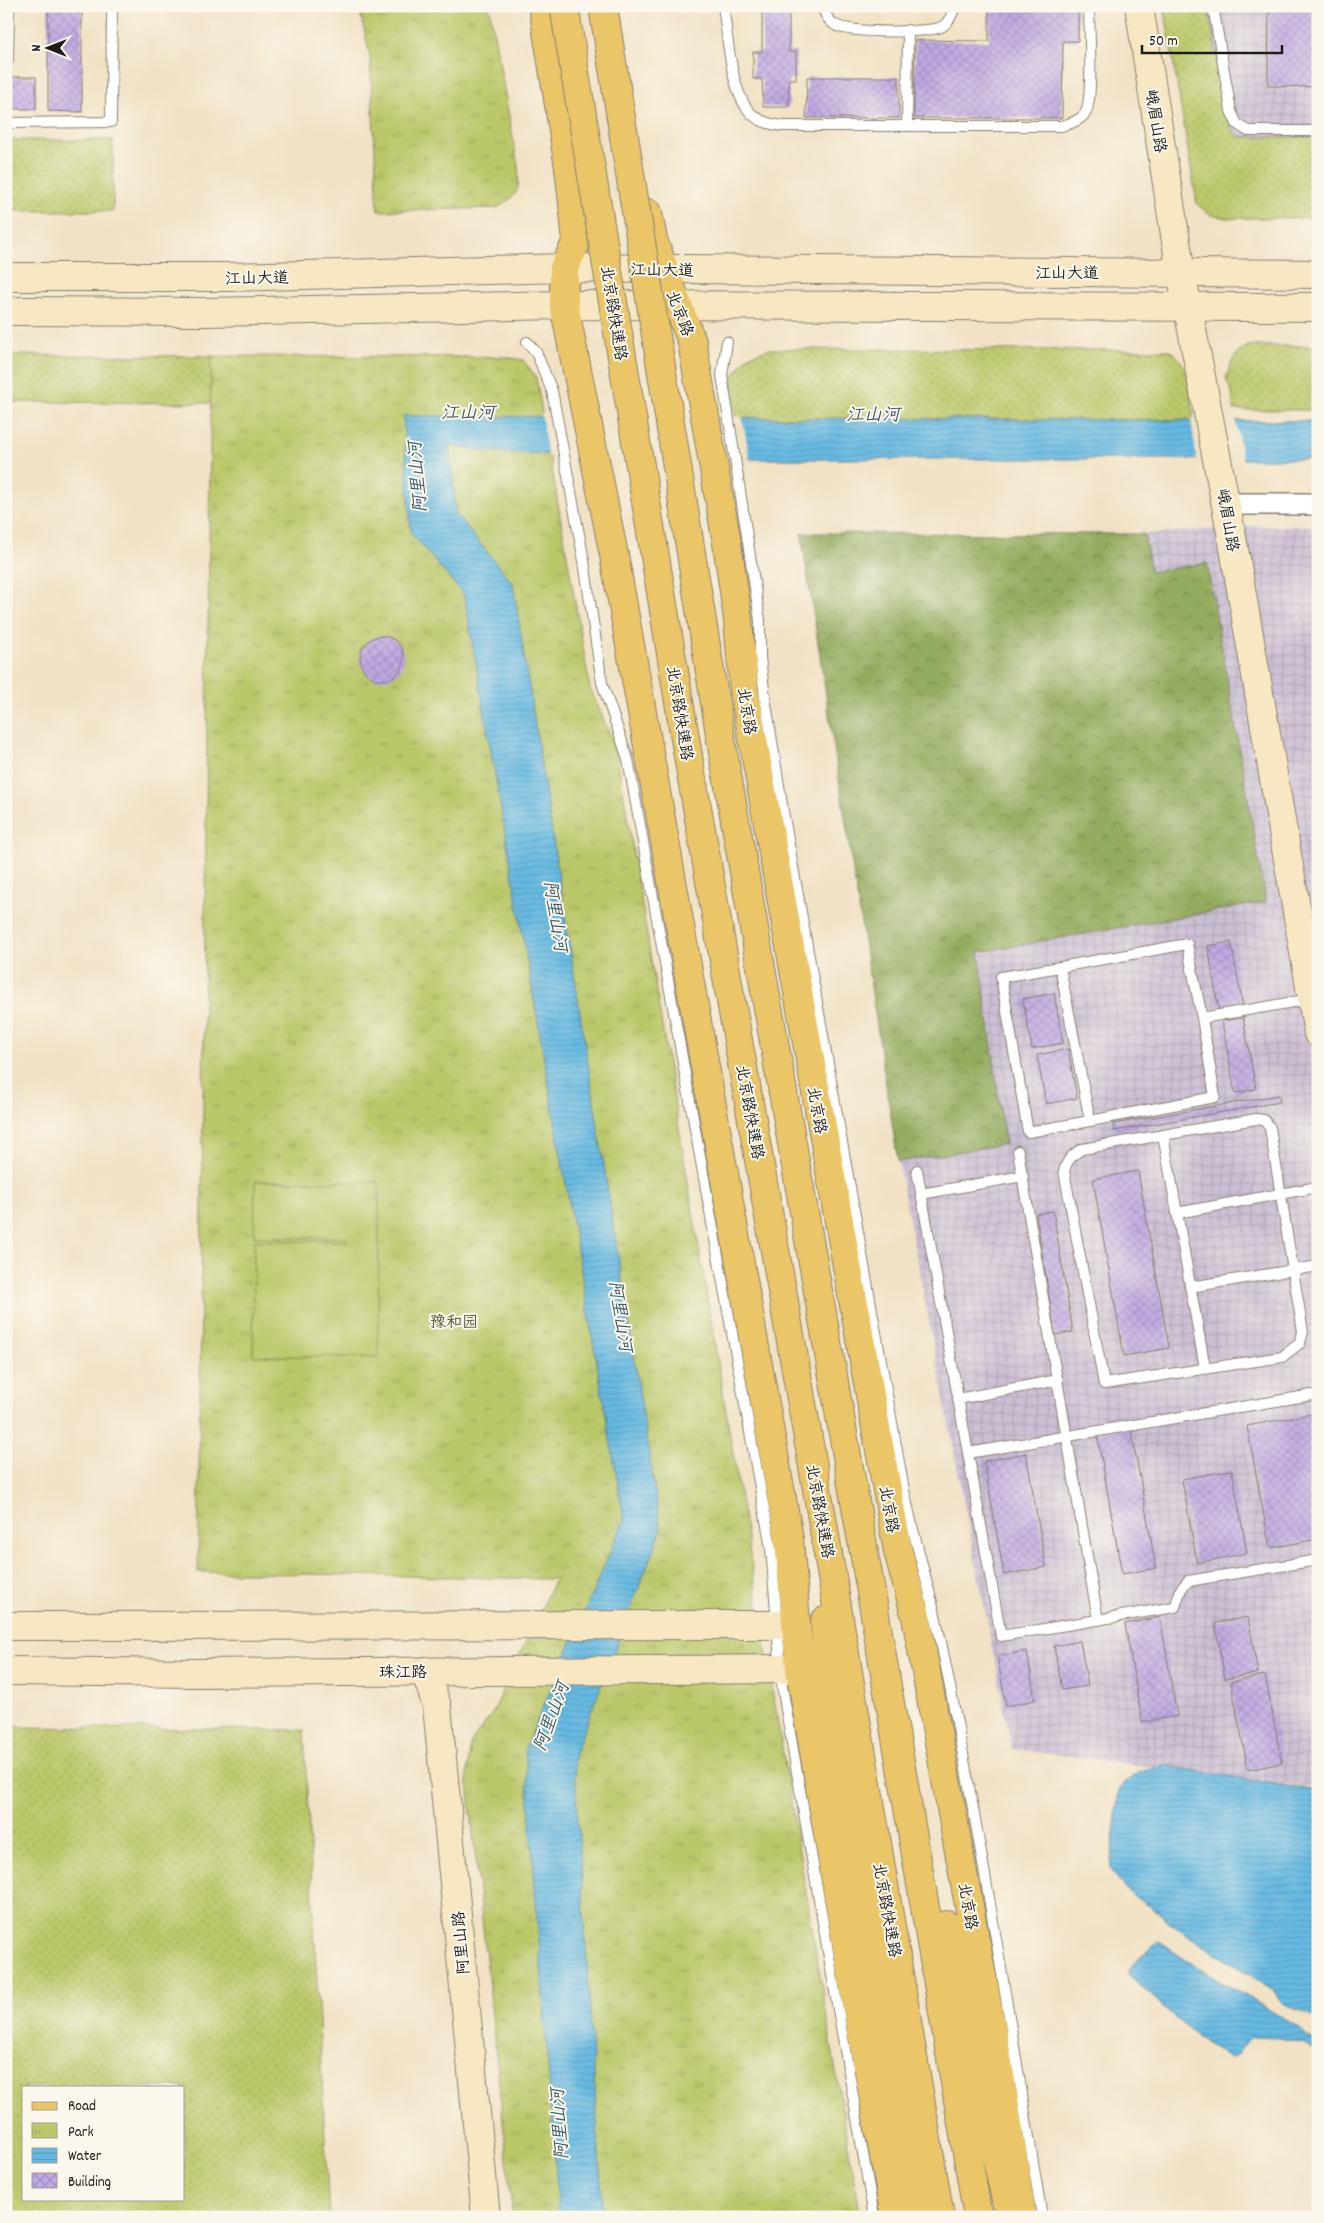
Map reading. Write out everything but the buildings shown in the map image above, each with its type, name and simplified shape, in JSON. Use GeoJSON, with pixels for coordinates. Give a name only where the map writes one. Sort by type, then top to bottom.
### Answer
{"type":"FeatureCollection","features":[{"type":"Feature","properties":{"kind":"main road"},"geometry":{"type":"LineString","coordinates":[[543,6],[569,167],[577,241],[564,268],[564,305],[586,408],[789,1539],[787,1625],[790,1669],[853,1984],[895,2217]]}},
{"type":"Feature","properties":{"kind":"main road","name":"北京路快速路"},"geometry":{"type":"LineString","coordinates":[[564,6],[688,756],[821,1512],[940,2217]]}},
{"type":"Feature","properties":{"kind":"main road"},"geometry":{"type":"LineString","coordinates":[[603,6],[722,752],[871,1592],[978,2217]]}},
{"type":"Feature","properties":{"kind":"main road","name":"北京路"},"geometry":{"type":"LineString","coordinates":[[611,6],[653,240],[715,408],[724,465],[728,543],[738,619],[744,690],[898,1551],[916,1617],[997,2059],[1022,2217]]}},
{"type":"Feature","properties":{"kind":"main road"},"geometry":{"type":"LineString","coordinates":[[821,1512],[827,1679],[888,2030],[898,2130],[913,2217]]}},
{"type":"Feature","properties":{"kind":"main road"},"geometry":{"type":"LineString","coordinates":[[871,1592],[901,1694],[928,1820],[962,2007],[1010,2217]]}},
{"type":"Feature","properties":{"kind":"street","name":"峨眉山路"},"geometry":{"type":"LineString","coordinates":[[1139,6],[1182,273],[1221,476],[1318,1033]]}},
{"type":"Feature","properties":{"kind":"street","name":"江山大道"},"geometry":{"type":"LineString","coordinates":[[6,277],[228,278],[564,268],[1318,274]]}},
{"type":"Feature","properties":{"kind":"street","name":"江山大道"},"geometry":{"type":"LineString","coordinates":[[6,311],[206,312],[564,305],[1318,308]]}},
{"type":"Feature","properties":{"kind":"street"},"geometry":{"type":"LineString","coordinates":[[1226,504],[1318,504]]}},
{"type":"Feature","properties":{"kind":"street"},"geometry":{"type":"LineString","coordinates":[[6,1626],[787,1625]]}},
{"type":"Feature","properties":{"kind":"street","name":"珠江路"},"geometry":{"type":"LineString","coordinates":[[6,1671],[194,1673],[790,1669]]}},
{"type":"Feature","properties":{"kind":"street","name":"阿里山路"},"geometry":{"type":"LineString","coordinates":[[425,1671],[437,1706],[486,2217]]}},
{"type":"Feature","properties":{"kind":"lane"},"geometry":{"type":"LineString","coordinates":[[6,60],[8,60],[9,6]]}},
{"type":"Feature","properties":{"kind":"lane"},"geometry":{"type":"LineString","coordinates":[[6,123],[111,122],[112,6]]}},
{"type":"Feature","properties":{"kind":"lane"},"geometry":{"type":"LineString","coordinates":[[723,6],[735,79],[747,109],[755,117],[765,122],[783,126],[1061,126],[1078,120],[1088,108],[1090,100],[1089,6]]}},
{"type":"Feature","properties":{"kind":"lane"},"geometry":{"type":"LineString","coordinates":[[822,6],[825,14],[835,25],[847,30],[930,30],[943,26],[950,19],[955,6]]}},
{"type":"Feature","properties":{"kind":"lane"},"geometry":{"type":"LineString","coordinates":[[1213,6],[1231,111],[1237,124],[1248,131],[1318,131]]}},
{"type":"Feature","properties":{"kind":"lane"},"geometry":{"type":"LineString","coordinates":[[907,126],[908,30]]}},
{"type":"Feature","properties":{"kind":"lane"},"geometry":{"type":"LineString","coordinates":[[527,342],[536,352],[552,391],[584,561],[602,683],[628,759],[771,1548],[787,1625]]}},
{"type":"Feature","properties":{"kind":"lane"},"geometry":{"type":"LineString","coordinates":[[715,408],[727,342]]}},
{"type":"Feature","properties":{"kind":"lane"},"geometry":{"type":"LineString","coordinates":[[724,465],[760,620],[760,658],[783,811],[904,1490],[913,1532],[933,1603],[977,1826],[1042,2217]]}},
{"type":"Feature","properties":{"kind":"lane"},"geometry":{"type":"LineString","coordinates":[[1187,944],[1202,1018],[1215,1098],[1028,1132],[1001,978],[1060,967],[1187,944]]}},
{"type":"Feature","properties":{"kind":"lane"},"geometry":{"type":"LineString","coordinates":[[1060,967],[1090,1121]]}},
{"type":"Feature","properties":{"kind":"lane"},"geometry":{"type":"LineString","coordinates":[[1202,1018],[1312,998]]}},
{"type":"Feature","properties":{"kind":"lane"},"geometry":{"type":"LineString","coordinates":[[1256,1119],[1264,1120],[1270,1128],[1303,1332],[1300,1344],[1282,1357],[1104,1384],[1064,1171],[1067,1162],[1074,1154],[1082,1150],[1163,1135],[1256,1119]]}},
{"type":"Feature","properties":{"kind":"lane"},"geometry":{"type":"LineString","coordinates":[[1163,1135],[1205,1368]]}},
{"type":"Feature","properties":{"kind":"lane"},"geometry":{"type":"LineString","coordinates":[[1018,1151],[1098,1620]]}},
{"type":"Feature","properties":{"kind":"lane"},"geometry":{"type":"LineString","coordinates":[[917,1170],[1001,1636],[1175,1607],[1181,1589],[1188,1581],[1318,1560]]}},
{"type":"Feature","properties":{"kind":"lane"},"geometry":{"type":"LineString","coordinates":[[921,1194],[1023,1176]]}},
{"type":"Feature","properties":{"kind":"lane"},"geometry":{"type":"LineString","coordinates":[[1177,1213],[1318,1187]]}},
{"type":"Feature","properties":{"kind":"lane"},"geometry":{"type":"LineString","coordinates":[[1190,1287],[1318,1266]]}},
{"type":"Feature","properties":{"kind":"lane"},"geometry":{"type":"LineString","coordinates":[[958,1399],[1058,1380]]}},
{"type":"Feature","properties":{"kind":"lane"},"geometry":{"type":"LineString","coordinates":[[968,1453],[1312,1396],[1318,1397]]}},
{"type":"Feature","properties":{"kind":"lane"},"geometry":{"type":"LineString","coordinates":[[790,1669],[874,2217]]}},
{"type":"Feature","properties":{"kind":"shaded area"},"geometry":{"type":"Polygon","coordinates":[[[1164,6],[1318,6],[1318,218],[1227,218],[1210,215],[1197,204],[1164,6]]]}},
{"type":"Feature","properties":{"kind":"shaded area"},"geometry":{"type":"Polygon","coordinates":[[[1255,526],[1318,526],[1318,1788],[1012,1749],[898,1162],[801,533],[1144,534],[1255,526]]]}},
{"type":"Feature","properties":{"kind":"green space"},"geometry":{"type":"Polygon","coordinates":[[[359,6],[489,6],[518,166],[518,187],[510,199],[497,208],[378,211],[370,56],[359,6]]]}},
{"type":"Feature","properties":{"kind":"green space"},"geometry":{"type":"Polygon","coordinates":[[[1164,6],[1208,6],[1228,120],[1233,131],[1241,137],[1318,137],[1318,218],[1227,218],[1210,215],[1197,204],[1164,6]]]}},
{"type":"Feature","properties":{"kind":"green space"},"geometry":{"type":"Polygon","coordinates":[[[6,140],[113,140],[113,211],[6,211],[6,140]]]}},
{"type":"Feature","properties":{"kind":"green space"},"geometry":{"type":"Polygon","coordinates":[[[1248,346],[1318,346],[1318,410],[1234,410],[1232,392],[1226,380],[1233,360],[1239,352],[1248,346]]]}},
{"type":"Feature","properties":{"kind":"green space"},"geometry":{"type":"Polygon","coordinates":[[[768,349],[1169,350],[1177,356],[1186,372],[1194,420],[735,418],[732,378],[748,356],[768,349]]]}},
{"type":"Feature","properties":{"kind":"green space"},"geometry":{"type":"Polygon","coordinates":[[[6,355],[211,356],[211,403],[6,402],[6,355]]]}},
{"type":"Feature","properties":{"kind":"green space","name":"豫和园"},"geometry":{"type":"Polygon","coordinates":[[[211,356],[505,357],[523,360],[536,377],[590,688],[616,749],[860,2217],[513,2217],[467,1775],[471,1742],[492,1714],[555,1579],[198,1572],[211,356]]]}},
{"type":"Feature","properties":{"kind":"green space"},"geometry":{"type":"Polygon","coordinates":[[[801,533],[1144,534],[1151,572],[1207,563],[1266,902],[979,952],[1005,1144],[898,1162],[801,533]]]}},
{"type":"Feature","properties":{"kind":"green space"},"geometry":{"type":"Polygon","coordinates":[[[255,1181],[379,1182],[378,1357],[253,1356],[254,1241],[347,1241],[346,1238],[254,1237],[255,1181]]]}},
{"type":"Feature","properties":{"kind":"green space"},"geometry":{"type":"Polygon","coordinates":[[[6,1727],[304,1730],[329,2217],[6,2217],[6,1727]]]}},
{"type":"Feature","properties":{"kind":"water","name":"阿里山河"},"geometry":{"type":"Polygon","coordinates":[[[403,416],[1318,421],[1318,459],[656,459],[482,451],[449,445],[456,514],[513,584],[661,1530],[574,1756],[603,2217],[559,2217],[525,1749],[624,1520],[464,595],[411,533],[403,416]]]}},
{"type":"Feature","properties":{"kind":"water"},"geometry":{"type":"Polygon","coordinates":[[[1162,1765],[1318,1791],[1318,2018],[1282,2003],[1275,1991],[1167,1922],[1162,1914],[1131,1894],[1110,1870],[1119,1789],[1138,1773],[1162,1765]]]}},
{"type":"Feature","properties":{"kind":"water"},"geometry":{"type":"Polygon","coordinates":[[[1158,1941],[1189,1962],[1298,2027],[1318,2044],[1318,2053],[1305,2043],[1279,2038],[1251,2037],[1237,2056],[1229,2059],[1185,2027],[1127,1973],[1134,1963],[1158,1941]]]}},
{"type":"Feature","properties":{"kind":"pier"},"geometry":{"type":"Polygon","coordinates":[[[541,414],[742,416],[750,461],[656,461],[548,456],[541,414]]]}},
{"type":"Feature","properties":{"kind":"pier"},"geometry":{"type":"Polygon","coordinates":[[[1191,418],[1235,418],[1243,461],[1197,461],[1191,418]]]}},
{"type":"Feature","properties":{"kind":"water label","name":"江山河"},"geometry":{"type":"Point","coordinates":[468,412]}},
{"type":"Feature","properties":{"kind":"water label","name":"江山河"},"geometry":{"type":"Point","coordinates":[873,414]}}]}
